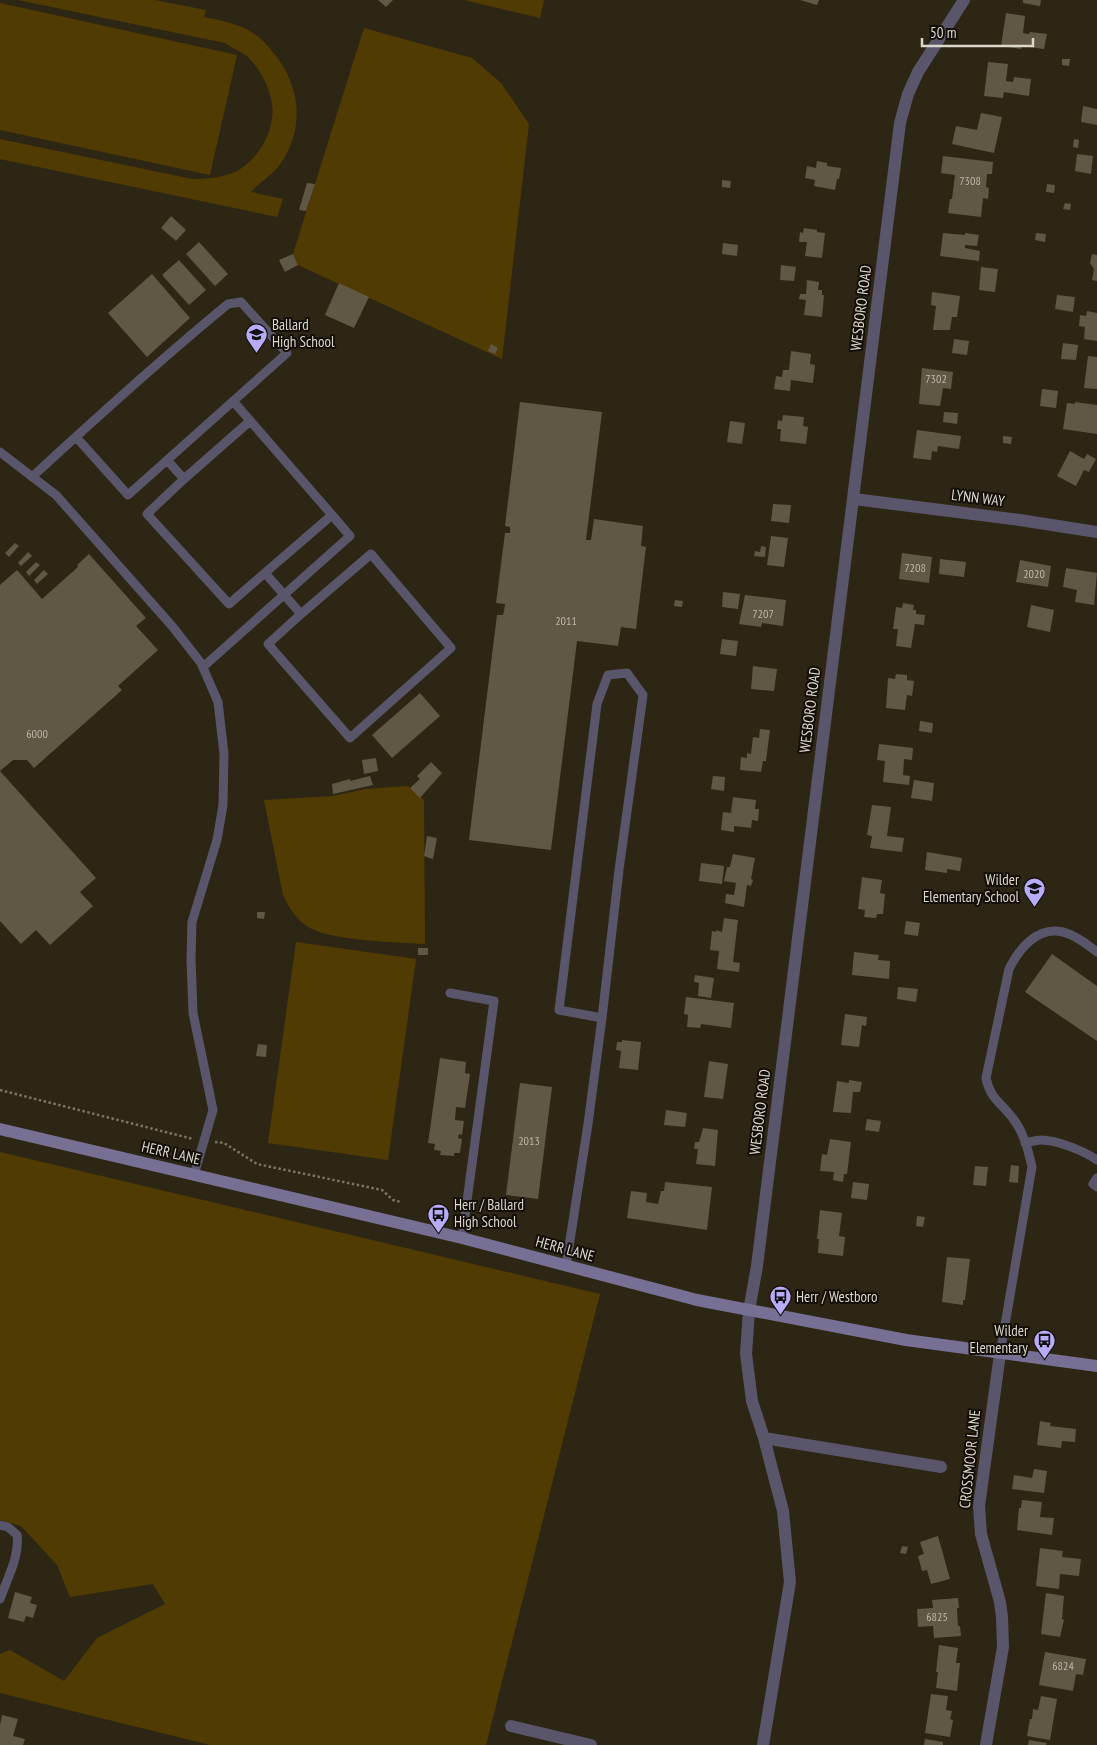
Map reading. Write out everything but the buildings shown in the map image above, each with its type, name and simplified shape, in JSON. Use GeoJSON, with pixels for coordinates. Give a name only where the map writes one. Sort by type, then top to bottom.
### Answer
{"type":"FeatureCollection","features":[{"type":"Feature","properties":{"kind":"main road","name":"HERR LANE"},"geometry":{"type":"LineString","coordinates":[[0,1128],[462,1238],[696,1300],[906,1340],[1097,1366]]}},
{"type":"Feature","properties":{"kind":"street","name":"WESBORO ROAD"},"geometry":{"type":"LineString","coordinates":[[763,1745],[790,1582],[783,1511],[764,1438],[752,1401],[746,1354],[749,1311],[757,1266],[900,123],[906,99],[918,72],[964,0]]}},
{"type":"Feature","properties":{"kind":"street","name":"LYNN WAY"},"geometry":{"type":"LineString","coordinates":[[854,498],[1097,532]]}},
{"type":"Feature","properties":{"kind":"street","name":"CROSSMOOR LANE"},"geometry":{"type":"LineString","coordinates":[[986,1745],[1003,1647],[1003,1632],[1000,1602],[981,1534],[979,1506],[1000,1354]]}},
{"type":"Feature","properties":{"kind":"street"},"geometry":{"type":"LineString","coordinates":[[764,1438],[941,1466]]}},
{"type":"Feature","properties":{"kind":"street"},"geometry":{"type":"LineString","coordinates":[[511,1726],[591,1745]]}},
{"type":"Feature","properties":{"kind":"lane"},"geometry":{"type":"LineString","coordinates":[[32,477],[76,437],[228,304],[241,302],[287,353],[128,495],[76,437]]}},
{"type":"Feature","properties":{"kind":"lane"},"geometry":{"type":"LineString","coordinates":[[203,667],[350,536],[233,402]]}},
{"type":"Feature","properties":{"kind":"lane"},"geometry":{"type":"LineString","coordinates":[[250,421],[147,514],[229,604],[332,515]]}},
{"type":"Feature","properties":{"kind":"lane"},"geometry":{"type":"LineString","coordinates":[[0,452],[62,502],[172,626],[203,667],[218,702],[224,754],[223,805],[217,840],[192,922],[191,959],[193,1013],[213,1110],[194,1175]]}},
{"type":"Feature","properties":{"kind":"lane"},"geometry":{"type":"LineString","coordinates":[[167,460],[184,479]]}},
{"type":"Feature","properties":{"kind":"lane"},"geometry":{"type":"LineString","coordinates":[[371,554],[451,648],[350,738],[268,644],[301,614],[371,554]]}},
{"type":"Feature","properties":{"kind":"lane"},"geometry":{"type":"LineString","coordinates":[[265,573],[301,614]]}},
{"type":"Feature","properties":{"kind":"lane"},"geometry":{"type":"LineString","coordinates":[[566,1266],[602,1018],[619,870],[643,694],[627,673],[608,675],[597,704],[559,1010],[602,1018]]}},
{"type":"Feature","properties":{"kind":"lane"},"geometry":{"type":"LineString","coordinates":[[1000,1354],[1032,1167],[1025,1143],[1012,1116],[993,1097],[986,1078],[1009,970],[1015,957],[1025,945],[1036,937],[1049,932],[1070,934],[1097,952]]}},
{"type":"Feature","properties":{"kind":"lane"},"geometry":{"type":"LineString","coordinates":[[450,993],[494,1001],[462,1238]]}},
{"type":"Feature","properties":{"kind":"lane"},"geometry":{"type":"LineString","coordinates":[[1025,1143],[1039,1140],[1046,1141],[1071,1148],[1097,1160]]}},
{"type":"Feature","properties":{"kind":"lane"},"geometry":{"type":"LineString","coordinates":[[1097,1178],[1093,1184],[1097,1187]]}},
{"type":"Feature","properties":{"kind":"lane"},"geometry":{"type":"LineString","coordinates":[[0,1525],[17,1535],[18,1544],[0,1599]]}},
{"type":"Feature","properties":{"kind":"shaded area"},"geometry":{"type":"Polygon","coordinates":[[[18,0],[154,0],[206,10],[204,17],[237,25],[261,39],[281,63],[288,76],[294,90],[296,105],[294,134],[289,149],[271,175],[251,192],[283,199],[277,217],[0,159],[0,139],[192,179],[214,178],[237,171],[252,159],[264,142],[273,114],[267,85],[257,67],[243,53],[225,43],[18,0]]]}},
{"type":"Feature","properties":{"kind":"shaded area"},"geometry":{"type":"Polygon","coordinates":[[[464,0],[544,0],[540,18],[464,0]]]}},
{"type":"Feature","properties":{"kind":"shaded area"},"geometry":{"type":"Polygon","coordinates":[[[0,3],[237,55],[210,175],[0,130],[0,3]]]}},
{"type":"Feature","properties":{"kind":"shaded area"},"geometry":{"type":"Polygon","coordinates":[[[364,28],[472,58],[501,83],[529,124],[502,359],[298,265],[293,254],[364,28]]]}},
{"type":"Feature","properties":{"kind":"shaded area"},"geometry":{"type":"Polygon","coordinates":[[[408,786],[424,800],[425,944],[334,936],[310,928],[301,922],[283,895],[264,800],[333,796],[365,789],[408,786]]]}},
{"type":"Feature","properties":{"kind":"shaded area"},"geometry":{"type":"Polygon","coordinates":[[[296,942],[416,959],[388,1160],[268,1143],[296,942]]]}},
{"type":"Feature","properties":{"kind":"shaded area"},"geometry":{"type":"Polygon","coordinates":[[[0,1152],[600,1294],[486,1745],[210,1745],[0,1693],[0,1654],[10,1650],[64,1681],[97,1638],[165,1604],[153,1584],[70,1597],[57,1565],[21,1526],[0,1520],[0,1152]]]}},
{"type":"Feature","properties":{"kind":"place","name":"Ballard High School"},"geometry":{"type":"Point","coordinates":[256,353]}},
{"type":"Feature","properties":{"kind":"place","name":"Wilder Elementary School"},"geometry":{"type":"Point","coordinates":[1035,908]}},
{"type":"Feature","properties":{"kind":"place","name":"Herr / Ballard High School"},"geometry":{"type":"Point","coordinates":[438,1233]}},
{"type":"Feature","properties":{"kind":"place","name":"Herr / Westboro"},"geometry":{"type":"Point","coordinates":[780,1316]}},
{"type":"Feature","properties":{"kind":"place","name":"Wilder Elementary"},"geometry":{"type":"Point","coordinates":[1044,1359]}}]}
